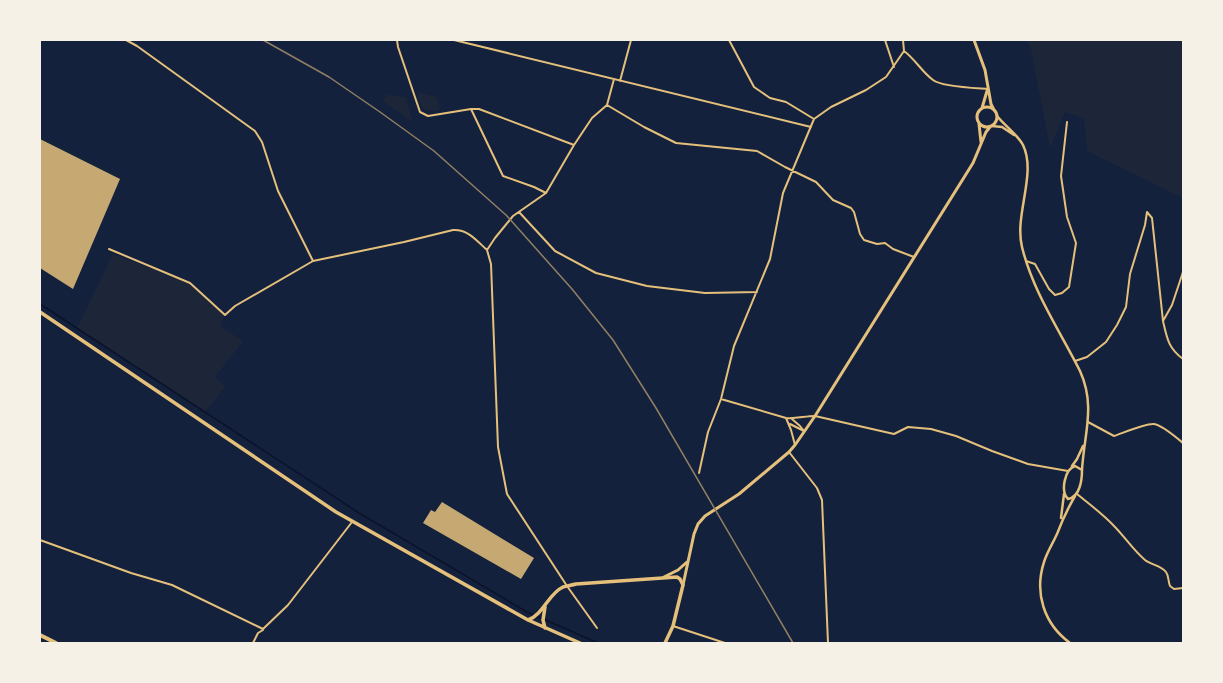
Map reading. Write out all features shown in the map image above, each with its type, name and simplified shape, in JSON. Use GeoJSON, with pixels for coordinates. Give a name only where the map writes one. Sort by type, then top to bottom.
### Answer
{"type":"FeatureCollection","features":[{"type":"Feature","properties":{"kind":"highway"},"geometry":{"type":"LineString","coordinates":[[40,635],[56,643]]}},
{"type":"Feature","properties":{"kind":"main road"},"geometry":{"type":"LineString","coordinates":[[665,643],[673,626],[694,534],[698,524],[706,516],[722,507],[739,494],[789,452],[795,445],[815,416],[973,163],[981,142],[996,121],[997,116],[991,104],[985,70],[974,40]]}},
{"type":"Feature","properties":{"kind":"main road"},"geometry":{"type":"LineString","coordinates":[[981,142],[977,116],[982,109],[988,89]]}},
{"type":"Feature","properties":{"kind":"main road"},"geometry":{"type":"LineString","coordinates":[[982,109],[987,107],[994,110]]}},
{"type":"Feature","properties":{"kind":"main road"},"geometry":{"type":"LineString","coordinates":[[978,122],[984,127],[991,126]]}},
{"type":"Feature","properties":{"kind":"main road"},"geometry":{"type":"LineString","coordinates":[[40,312],[352,522],[528,620],[580,643]]}},
{"type":"Feature","properties":{"kind":"main road"},"geometry":{"type":"LineString","coordinates":[[661,579],[678,570],[688,560]]}},
{"type":"Feature","properties":{"kind":"main road"},"geometry":{"type":"LineString","coordinates":[[528,620],[535,618],[552,596],[567,586],[576,584],[677,577],[683,584]]}},
{"type":"Feature","properties":{"kind":"main road"},"geometry":{"type":"LineString","coordinates":[[545,606],[543,616],[545,628]]}},
{"type":"Feature","properties":{"kind":"street"},"geometry":{"type":"LineString","coordinates":[[126,40],[137,46],[255,131],[262,142],[278,191],[313,261]]}},
{"type":"Feature","properties":{"kind":"street"},"geometry":{"type":"LineString","coordinates":[[397,40],[420,112],[428,116],[479,108],[574,145]]}},
{"type":"Feature","properties":{"kind":"street"},"geometry":{"type":"LineString","coordinates":[[454,40],[811,127]]}},
{"type":"Feature","properties":{"kind":"street"},"geometry":{"type":"LineString","coordinates":[[620,81],[631,40]]}},
{"type":"Feature","properties":{"kind":"street"},"geometry":{"type":"LineString","coordinates":[[729,40],[754,87],[770,98],[786,102],[814,119]]}},
{"type":"Feature","properties":{"kind":"street"},"geometry":{"type":"LineString","coordinates":[[885,40],[894,67]]}},
{"type":"Feature","properties":{"kind":"street"},"geometry":{"type":"LineString","coordinates":[[699,473],[708,432],[721,399],[734,346],[770,259],[783,193],[814,119],[831,107],[866,90],[886,77],[904,51],[903,40]]}},
{"type":"Feature","properties":{"kind":"street"},"geometry":{"type":"LineString","coordinates":[[904,51],[934,81],[952,85],[988,89]]}},
{"type":"Feature","properties":{"kind":"street"},"geometry":{"type":"LineString","coordinates":[[487,250],[499,232],[513,216],[546,193],[574,145],[592,118],[607,105],[614,79]]}},
{"type":"Feature","properties":{"kind":"street"},"geometry":{"type":"LineString","coordinates":[[607,105],[644,127],[676,143],[757,151],[816,182],[834,200],[851,208],[854,212],[860,234],[864,240],[877,244],[885,244],[914,257]]}},
{"type":"Feature","properties":{"kind":"street"},"geometry":{"type":"LineString","coordinates":[[471,109],[503,176],[546,193]]}},
{"type":"Feature","properties":{"kind":"street"},"geometry":{"type":"LineString","coordinates":[[997,116],[1016,136],[1024,149],[1028,164],[1021,212],[1020,231],[1020,240],[1026,261],[1048,311],[1084,380],[1088,393],[1088,422],[1081,479],[1076,495],[1061,523],[1044,562],[1040,578],[1043,607],[1057,632],[1070,643]]}},
{"type":"Feature","properties":{"kind":"street"},"geometry":{"type":"LineString","coordinates":[[1026,261],[1035,264],[1049,289],[1055,295],[1062,293],[1069,287],[1076,243],[1067,217],[1061,176],[1067,122]]}},
{"type":"Feature","properties":{"kind":"street"},"geometry":{"type":"LineString","coordinates":[[991,126],[1002,128],[1016,136]]}},
{"type":"Feature","properties":{"kind":"street"},"geometry":{"type":"LineString","coordinates":[[519,212],[555,251],[596,273],[647,286],[705,292],[757,292]]}},
{"type":"Feature","properties":{"kind":"street"},"geometry":{"type":"LineString","coordinates":[[1075,361],[1087,357],[1106,342],[1117,325],[1126,306],[1130,274],[1145,225],[1147,212],[1152,218],[1163,321],[1168,342],[1176,353],[1183,359]]}},
{"type":"Feature","properties":{"kind":"street"},"geometry":{"type":"LineString","coordinates":[[109,249],[190,283],[224,315],[235,306],[313,261],[453,230],[461,230],[469,234],[487,250],[491,264],[498,447],[507,494],[567,586],[597,628]]}},
{"type":"Feature","properties":{"kind":"street"},"geometry":{"type":"LineString","coordinates":[[1163,321],[1172,305],[1183,272]]}},
{"type":"Feature","properties":{"kind":"street"},"geometry":{"type":"LineString","coordinates":[[721,399],[786,418],[815,416],[894,434],[908,427],[931,429],[956,436],[1028,464],[1068,471]]}},
{"type":"Feature","properties":{"kind":"street"},"geometry":{"type":"LineString","coordinates":[[786,418],[795,445]]}},
{"type":"Feature","properties":{"kind":"street"},"geometry":{"type":"LineString","coordinates":[[791,418],[804,432]]}},
{"type":"Feature","properties":{"kind":"street"},"geometry":{"type":"LineString","coordinates":[[1088,422],[1114,436],[1154,424],[1173,434],[1183,443]]}},
{"type":"Feature","properties":{"kind":"street"},"geometry":{"type":"LineString","coordinates":[[789,424],[804,432]]}},
{"type":"Feature","properties":{"kind":"street"},"geometry":{"type":"LineString","coordinates":[[1061,523],[1064,491],[1068,471],[1077,459],[1085,442]]}},
{"type":"Feature","properties":{"kind":"street"},"geometry":{"type":"LineString","coordinates":[[789,452],[818,488],[822,500],[828,643]]}},
{"type":"Feature","properties":{"kind":"street"},"geometry":{"type":"LineString","coordinates":[[1071,467],[1075,466],[1082,470]]}},
{"type":"Feature","properties":{"kind":"street"},"geometry":{"type":"LineString","coordinates":[[1064,491],[1066,497],[1068,498],[1076,495]]}},
{"type":"Feature","properties":{"kind":"street"},"geometry":{"type":"LineString","coordinates":[[1076,495],[1114,524],[1147,562],[1161,567],[1168,576],[1170,586],[1174,589],[1183,588]]}},
{"type":"Feature","properties":{"kind":"street"},"geometry":{"type":"LineString","coordinates":[[253,643],[258,633],[288,606],[352,522]]}},
{"type":"Feature","properties":{"kind":"street"},"geometry":{"type":"LineString","coordinates":[[40,540],[130,573],[172,586],[263,629]]}},
{"type":"Feature","properties":{"kind":"street"},"geometry":{"type":"LineString","coordinates":[[673,626],[725,643]]}},
{"type":"Feature","properties":{"kind":"shaded area"},"geometry":{"type":"Polygon","coordinates":[[[1026,40],[1183,40],[1183,198],[1087,151],[1084,118],[1065,112],[1050,148],[1031,49],[1026,40]]]}},
{"type":"Feature","properties":{"kind":"shaded area"},"geometry":{"type":"Polygon","coordinates":[[[417,92],[437,97],[440,110],[425,110],[421,106],[417,92]]]}},
{"type":"Feature","properties":{"kind":"shaded area"},"geometry":{"type":"Polygon","coordinates":[[[386,95],[405,97],[412,119],[411,121],[383,101],[386,95]]]}},
{"type":"Feature","properties":{"kind":"shaded area"},"geometry":{"type":"Polygon","coordinates":[[[113,254],[190,283],[225,315],[220,326],[243,341],[215,377],[225,387],[205,412],[77,328],[113,254]]]}},
{"type":"Feature","properties":{"kind":"building"},"geometry":{"type":"Polygon","coordinates":[[[40,139],[120,179],[73,289],[40,268],[40,139]]]}},
{"type":"Feature","properties":{"kind":"building"},"geometry":{"type":"Polygon","coordinates":[[[442,502],[534,558],[521,579],[423,523],[431,510],[435,512],[442,502]]]}},
{"type":"Feature","properties":{"kind":"waterway"},"geometry":{"type":"LineString","coordinates":[[40,304],[359,513],[527,612],[598,643]]}},
{"type":"Feature","properties":{"kind":"railway"},"geometry":{"type":"LineString","coordinates":[[263,40],[329,77],[434,151],[506,215],[572,289],[613,340],[656,408],[793,643]]}}]}
